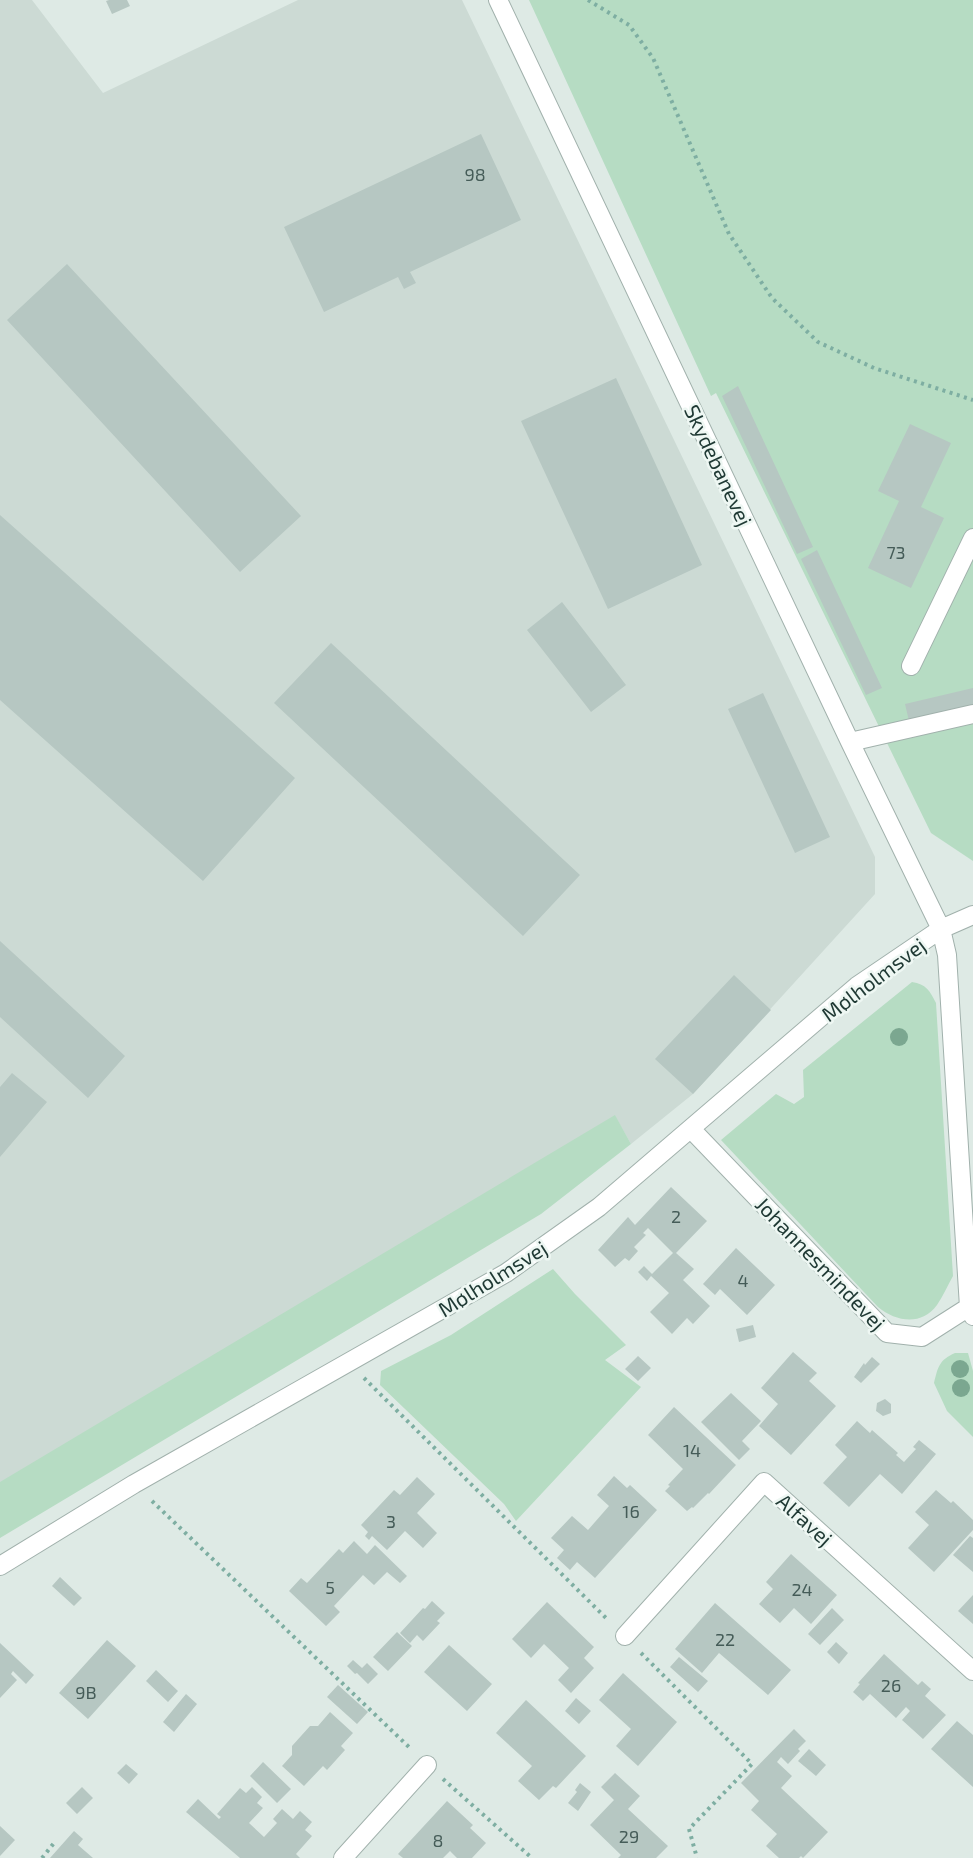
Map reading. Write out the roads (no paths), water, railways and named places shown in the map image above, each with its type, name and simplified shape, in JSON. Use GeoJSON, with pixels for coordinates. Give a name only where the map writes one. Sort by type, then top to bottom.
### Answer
{"type":"FeatureCollection","features":[{"type":"Feature","properties":{"kind":"street","name":"Skydebanevej"},"geometry":{"type":"LineString","coordinates":[[498,0],[941,929]]}},
{"type":"Feature","properties":{"kind":"street"},"geometry":{"type":"LineString","coordinates":[[911,666],[973,538]]}},
{"type":"Feature","properties":{"kind":"street"},"geometry":{"type":"LineString","coordinates":[[850,742],[973,714]]}},
{"type":"Feature","properties":{"kind":"street","name":"Mølholmsvej"},"geometry":{"type":"LineString","coordinates":[[0,1566],[134,1484],[506,1273],[599,1207],[857,986],[941,929],[973,915]]}},
{"type":"Feature","properties":{"kind":"street","name":"Johannesmindevej"},"geometry":{"type":"LineString","coordinates":[[692,1129],[886,1333],[922,1337],[971,1312],[946,955],[941,929]]}},
{"type":"Feature","properties":{"kind":"street","name":"Alfavej"},"geometry":{"type":"LineString","coordinates":[[625,1636],[764,1482],[973,1671]]}},
{"type":"Feature","properties":{"kind":"street"},"geometry":{"type":"LineString","coordinates":[[343,1858],[427,1765]]}}]}
